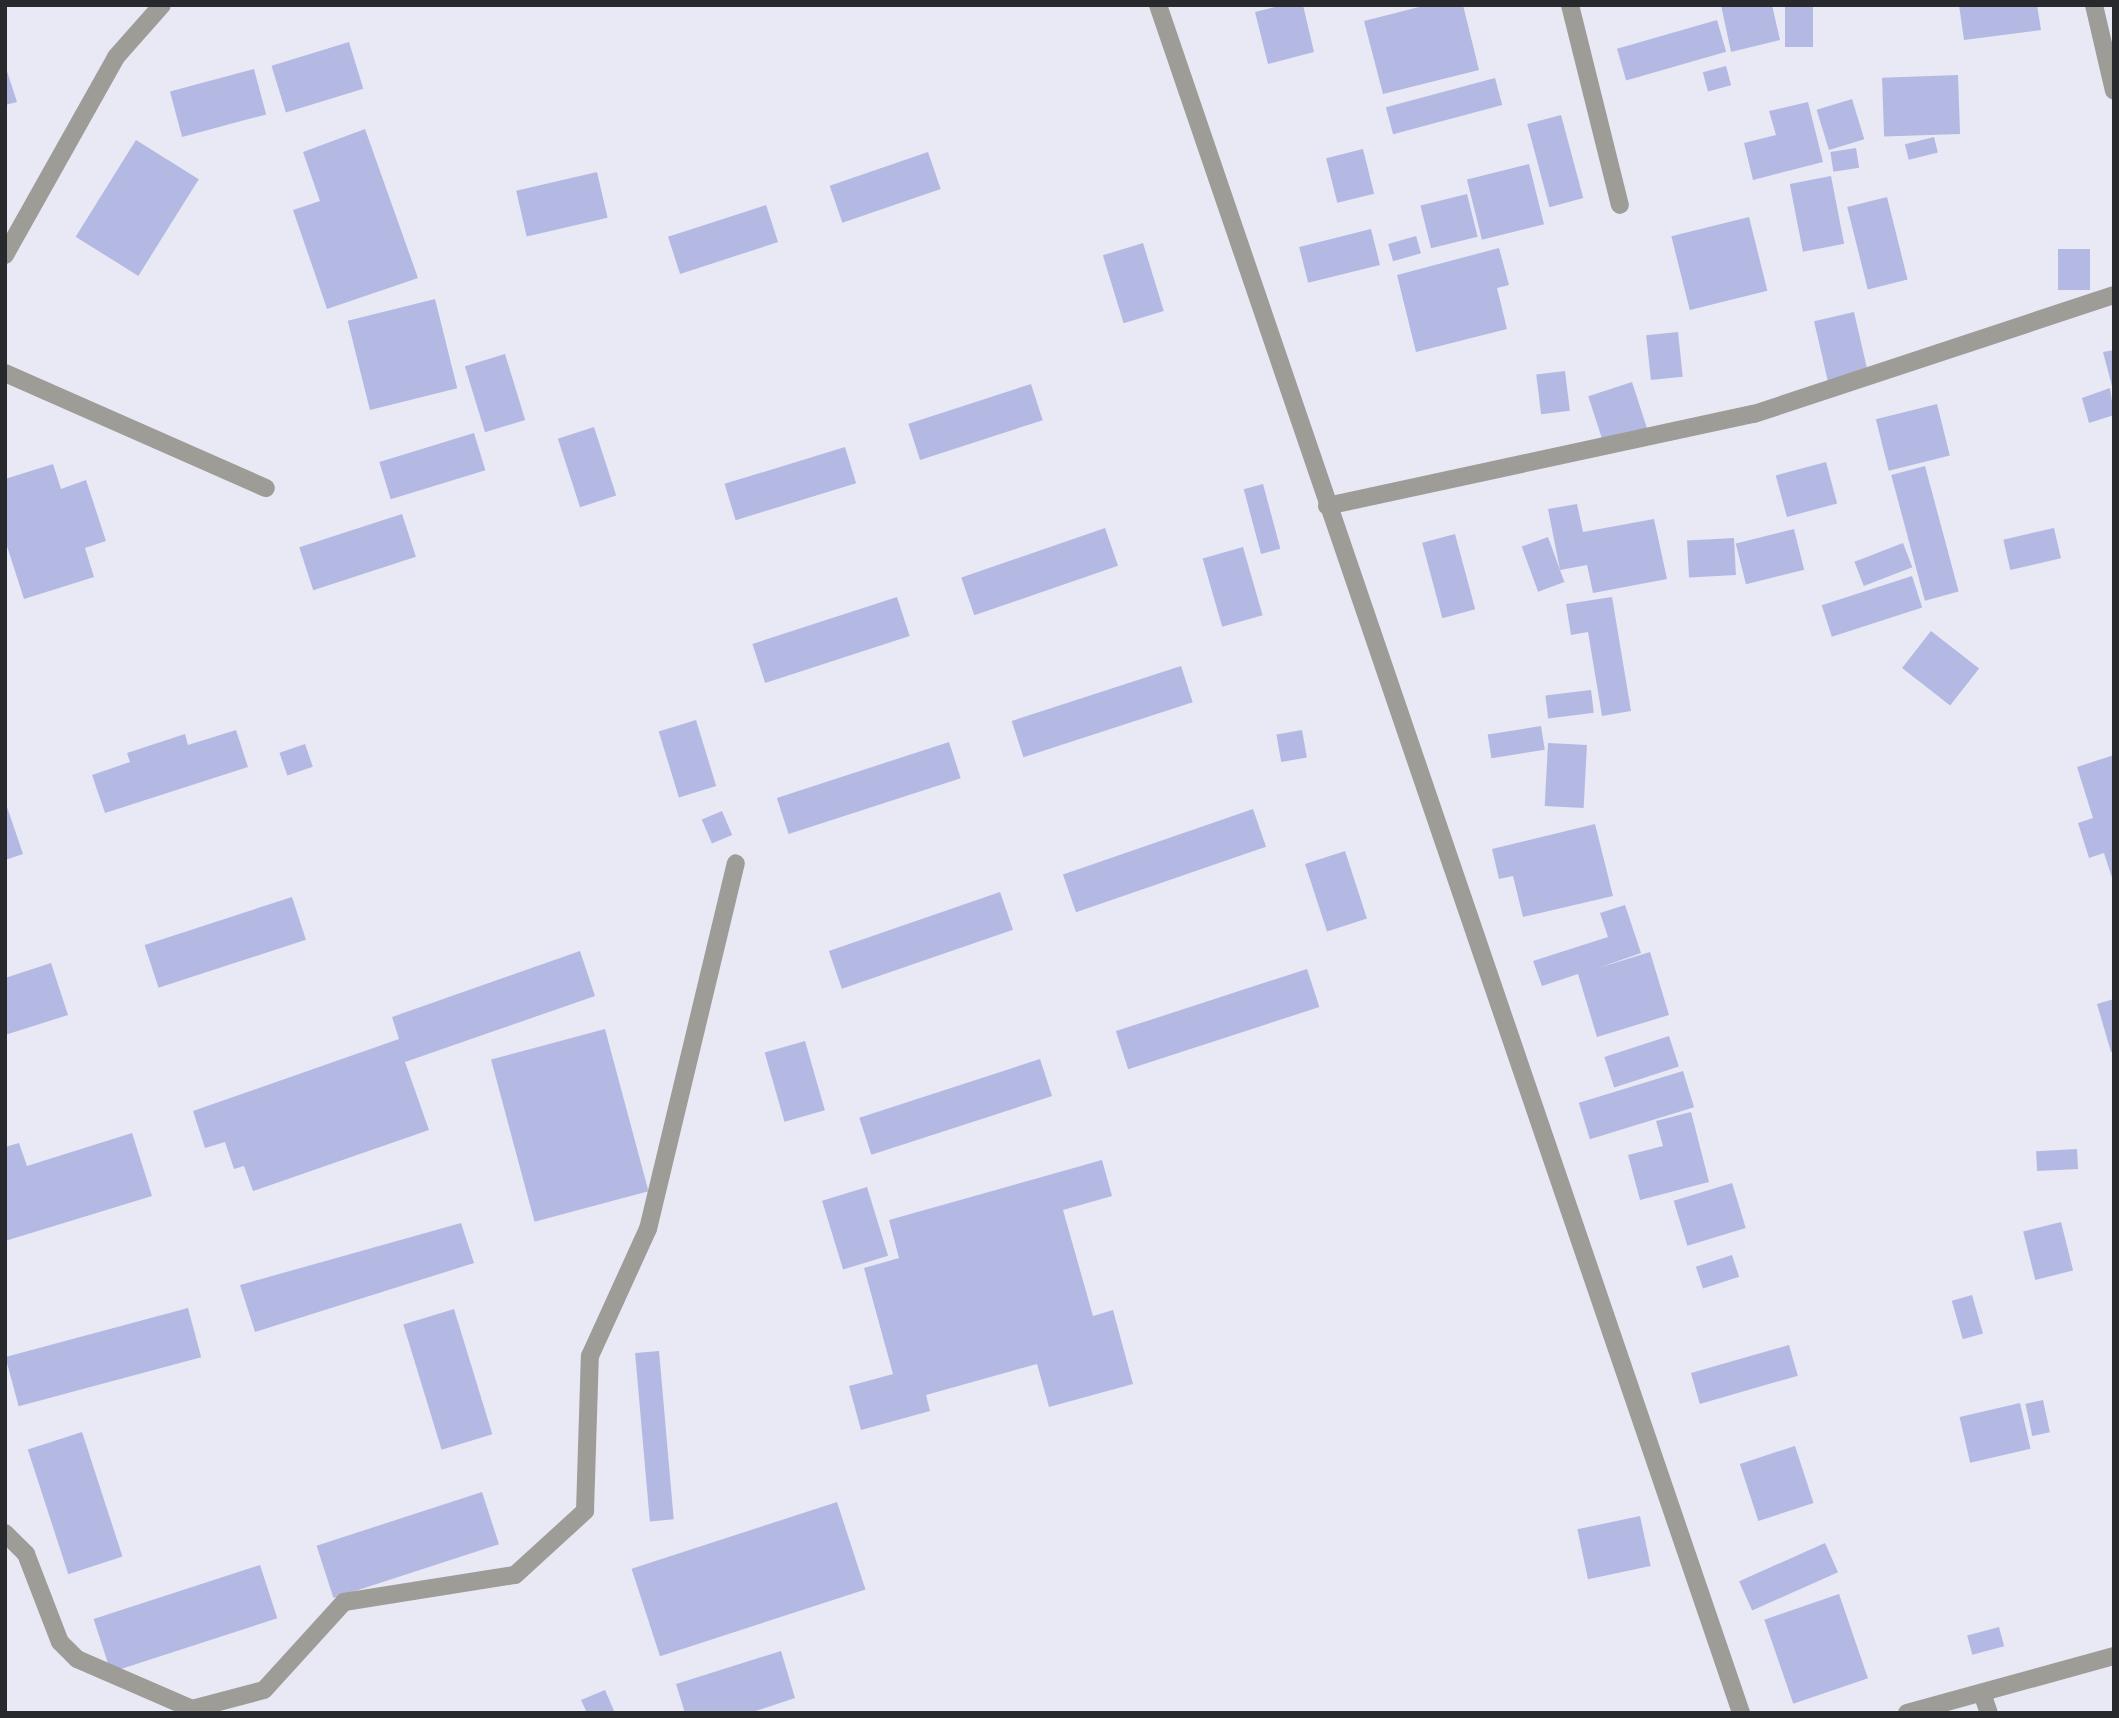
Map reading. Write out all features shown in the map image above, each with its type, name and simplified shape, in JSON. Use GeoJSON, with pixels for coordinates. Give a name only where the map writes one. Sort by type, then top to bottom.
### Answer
{"type":"FeatureCollection","features":[{"type":"Feature","properties":{"kind":"street"},"geometry":{"type":"LineString","coordinates":[[5,255],[116,57],[162,5]]}},
{"type":"Feature","properties":{"kind":"street"},"geometry":{"type":"LineString","coordinates":[[1158,5],[1741,1713]]}},
{"type":"Feature","properties":{"kind":"street"},"geometry":{"type":"LineString","coordinates":[[1570,5],[1620,205]]}},
{"type":"Feature","properties":{"kind":"street"},"geometry":{"type":"LineString","coordinates":[[2094,5],[2114,91]]}},
{"type":"Feature","properties":{"kind":"street"},"geometry":{"type":"LineString","coordinates":[[1327,506],[1754,414],[2114,295]]}},
{"type":"Feature","properties":{"kind":"street"},"geometry":{"type":"LineString","coordinates":[[5,373],[266,488]]}},
{"type":"Feature","properties":{"kind":"street"},"geometry":{"type":"LineString","coordinates":[[5,1532],[26,1554],[60,1642],[77,1659],[192,1709],[264,1690],[344,1602],[515,1575],[585,1511],[590,1356],[648,1229],[736,863]]}},
{"type":"Feature","properties":{"kind":"street"},"geometry":{"type":"LineString","coordinates":[[1907,1713],[2114,1656]]}},
{"type":"Feature","properties":{"kind":"street"},"geometry":{"type":"LineString","coordinates":[[1982,1693],[1989,1713]]}},
{"type":"Feature","properties":{"kind":"building"},"geometry":{"type":"Polygon","coordinates":[[[1283,5],[1303,5],[1314,52],[1268,64],[1255,12],[1283,5]]]}},
{"type":"Feature","properties":{"kind":"building"},"geometry":{"type":"Polygon","coordinates":[[[1427,5],[1463,5],[1479,70],[1383,94],[1364,21],[1427,5]]]}},
{"type":"Feature","properties":{"kind":"building"},"geometry":{"type":"Polygon","coordinates":[[[1721,5],[1772,5],[1780,40],[1731,52],[1721,5]]]}},
{"type":"Feature","properties":{"kind":"building"},"geometry":{"type":"Polygon","coordinates":[[[1785,5],[1813,5],[1813,47],[1785,47],[1785,5]]]}},
{"type":"Feature","properties":{"kind":"building"},"geometry":{"type":"Polygon","coordinates":[[[1959,5],[2037,5],[2041,30],[1964,40],[1959,5]]]}},
{"type":"Feature","properties":{"kind":"building"},"geometry":{"type":"Polygon","coordinates":[[[1717,20],[1726,52],[1626,80],[1617,49],[1717,20]]]}},
{"type":"Feature","properties":{"kind":"building"},"geometry":{"type":"Polygon","coordinates":[[[349,42],[363,89],[286,113],[272,66],[349,42]]]}},
{"type":"Feature","properties":{"kind":"building"},"geometry":{"type":"Polygon","coordinates":[[[5,65],[17,102],[5,105],[5,65]]]}},
{"type":"Feature","properties":{"kind":"building"},"geometry":{"type":"Polygon","coordinates":[[[1726,66],[1731,85],[1708,92],[1703,72],[1726,66]]]}},
{"type":"Feature","properties":{"kind":"building"},"geometry":{"type":"Polygon","coordinates":[[[254,69],[266,114],[182,137],[170,92],[254,69]]]}},
{"type":"Feature","properties":{"kind":"building"},"geometry":{"type":"Polygon","coordinates":[[[1958,75],[1960,134],[1884,137],[1882,78],[1958,75]]]}},
{"type":"Feature","properties":{"kind":"building"},"geometry":{"type":"Polygon","coordinates":[[[1495,78],[1502,105],[1393,134],[1386,107],[1495,78]]]}},
{"type":"Feature","properties":{"kind":"building"},"geometry":{"type":"Polygon","coordinates":[[[1852,99],[1864,139],[1829,150],[1817,110],[1852,99]]]}},
{"type":"Feature","properties":{"kind":"building"},"geometry":{"type":"Polygon","coordinates":[[[1808,102],[1823,162],[1753,180],[1744,143],[1776,135],[1769,111],[1808,102]]]}},
{"type":"Feature","properties":{"kind":"building"},"geometry":{"type":"Polygon","coordinates":[[[1561,115],[1583,198],[1549,207],[1527,124],[1561,115]]]}},
{"type":"Feature","properties":{"kind":"building"},"geometry":{"type":"Polygon","coordinates":[[[365,129],[418,278],[327,309],[293,210],[320,201],[303,152],[365,129]]]}},
{"type":"Feature","properties":{"kind":"building"},"geometry":{"type":"Polygon","coordinates":[[[1934,137],[1938,153],[1909,160],[1905,144],[1934,137]]]}},
{"type":"Feature","properties":{"kind":"building"},"geometry":{"type":"Polygon","coordinates":[[[136,140],[199,179],[138,276],[76,237],[136,140]]]}},
{"type":"Feature","properties":{"kind":"building"},"geometry":{"type":"Polygon","coordinates":[[[1856,148],[1859,168],[1833,172],[1830,152],[1856,148]]]}},
{"type":"Feature","properties":{"kind":"building"},"geometry":{"type":"Polygon","coordinates":[[[1363,149],[1374,194],[1337,203],[1326,158],[1363,149]]]}},
{"type":"Feature","properties":{"kind":"building"},"geometry":{"type":"Polygon","coordinates":[[[928,152],[941,189],[842,223],[830,186],[928,152]]]}},
{"type":"Feature","properties":{"kind":"building"},"geometry":{"type":"Polygon","coordinates":[[[1529,164],[1544,224],[1482,240],[1467,179],[1529,164]]]}},
{"type":"Feature","properties":{"kind":"building"},"geometry":{"type":"Polygon","coordinates":[[[597,172],[608,218],[527,236],[516,191],[597,172]]]}},
{"type":"Feature","properties":{"kind":"building"},"geometry":{"type":"Polygon","coordinates":[[[1831,176],[1844,244],[1803,252],[1790,184],[1831,176]]]}},
{"type":"Feature","properties":{"kind":"building"},"geometry":{"type":"Polygon","coordinates":[[[1467,194],[1478,237],[1431,248],[1420,206],[1467,194]]]}},
{"type":"Feature","properties":{"kind":"building"},"geometry":{"type":"Polygon","coordinates":[[[1887,197],[1908,279],[1868,289],[1847,207],[1887,197]]]}},
{"type":"Feature","properties":{"kind":"building"},"geometry":{"type":"Polygon","coordinates":[[[766,205],[778,242],[680,274],[668,237],[766,205]]]}},
{"type":"Feature","properties":{"kind":"building"},"geometry":{"type":"Polygon","coordinates":[[[1749,217],[1767,291],[1690,310],[1671,236],[1749,217]]]}},
{"type":"Feature","properties":{"kind":"building"},"geometry":{"type":"Polygon","coordinates":[[[1371,229],[1380,265],[1308,283],[1299,247],[1371,229]]]}},
{"type":"Feature","properties":{"kind":"building"},"geometry":{"type":"Polygon","coordinates":[[[1416,236],[1421,253],[1393,261],[1388,244],[1416,236]]]}},
{"type":"Feature","properties":{"kind":"building"},"geometry":{"type":"Polygon","coordinates":[[[1143,243],[1164,311],[1124,323],[1103,255],[1143,243]]]}},
{"type":"Feature","properties":{"kind":"building"},"geometry":{"type":"Polygon","coordinates":[[[1499,248],[1509,285],[1497,288],[1507,329],[1416,352],[1397,275],[1499,248]]]}},
{"type":"Feature","properties":{"kind":"building"},"geometry":{"type":"Polygon","coordinates":[[[2058,249],[2090,249],[2090,290],[2058,290],[2058,249]]]}},
{"type":"Feature","properties":{"kind":"building"},"geometry":{"type":"Polygon","coordinates":[[[435,299],[457,388],[370,410],[348,321],[435,299]]]}},
{"type":"Feature","properties":{"kind":"building"},"geometry":{"type":"Polygon","coordinates":[[[1854,312],[1870,380],[1830,389],[1814,321],[1854,312]]]}},
{"type":"Feature","properties":{"kind":"building"},"geometry":{"type":"Polygon","coordinates":[[[1678,332],[1683,377],[1651,380],[1646,335],[1678,332]]]}},
{"type":"Feature","properties":{"kind":"building"},"geometry":{"type":"Polygon","coordinates":[[[2114,350],[2114,390],[2113,390],[2103,352],[2114,350]]]}},
{"type":"Feature","properties":{"kind":"building"},"geometry":{"type":"Polygon","coordinates":[[[505,354],[525,420],[485,432],[465,366],[505,354]]]}},
{"type":"Feature","properties":{"kind":"building"},"geometry":{"type":"Polygon","coordinates":[[[1565,371],[1570,411],[1541,414],[1536,375],[1565,371]]]}},
{"type":"Feature","properties":{"kind":"building"},"geometry":{"type":"Polygon","coordinates":[[[1632,382],[1650,437],[1606,451],[1588,396],[1632,382]]]}},
{"type":"Feature","properties":{"kind":"building"},"geometry":{"type":"Polygon","coordinates":[[[1031,384],[1043,420],[920,460],[908,424],[1031,384]]]}},
{"type":"Feature","properties":{"kind":"building"},"geometry":{"type":"Polygon","coordinates":[[[2110,388],[2114,415],[2089,423],[2082,398],[2110,388]]]}},
{"type":"Feature","properties":{"kind":"building"},"geometry":{"type":"Polygon","coordinates":[[[1937,404],[1950,455],[1889,471],[1876,419],[1937,404]]]}},
{"type":"Feature","properties":{"kind":"building"},"geometry":{"type":"Polygon","coordinates":[[[594,427],[616,495],[580,507],[558,439],[594,427]]]}},
{"type":"Feature","properties":{"kind":"building"},"geometry":{"type":"Polygon","coordinates":[[[474,433],[485,470],[391,499],[379,462],[474,433]]]}},
{"type":"Feature","properties":{"kind":"building"},"geometry":{"type":"Polygon","coordinates":[[[845,447],[856,483],[736,520],[725,484],[845,447]]]}},
{"type":"Feature","properties":{"kind":"building"},"geometry":{"type":"Polygon","coordinates":[[[1826,462],[1837,504],[1787,517],[1776,475],[1826,462]]]}},
{"type":"Feature","properties":{"kind":"building"},"geometry":{"type":"Polygon","coordinates":[[[53,464],[61,489],[86,480],[106,541],[85,548],[94,577],[24,599],[5,540],[5,479],[53,464]]]}},
{"type":"Feature","properties":{"kind":"building"},"geometry":{"type":"Polygon","coordinates":[[[1925,466],[1959,592],[1925,601],[1891,475],[1925,466]]]}},
{"type":"Feature","properties":{"kind":"building"},"geometry":{"type":"Polygon","coordinates":[[[1263,484],[1280,549],[1261,554],[1244,489],[1263,484]]]}},
{"type":"Feature","properties":{"kind":"building"},"geometry":{"type":"Polygon","coordinates":[[[1577,504],[1583,532],[1654,519],[1667,579],[1593,593],[1587,565],[1560,570],[1548,509],[1577,504]]]}},
{"type":"Feature","properties":{"kind":"building"},"geometry":{"type":"Polygon","coordinates":[[[402,514],[416,557],[313,590],[299,547],[402,514]]]}},
{"type":"Feature","properties":{"kind":"building"},"geometry":{"type":"Polygon","coordinates":[[[1105,528],[1118,566],[974,615],[961,577],[1105,528]]]}},
{"type":"Feature","properties":{"kind":"building"},"geometry":{"type":"Polygon","coordinates":[[[2054,528],[2061,558],[2010,570],[2003,540],[2054,528]]]}},
{"type":"Feature","properties":{"kind":"building"},"geometry":{"type":"Polygon","coordinates":[[[1794,529],[1804,570],[1746,584],[1736,544],[1794,529]]]}},
{"type":"Feature","properties":{"kind":"building"},"geometry":{"type":"Polygon","coordinates":[[[1455,534],[1475,609],[1442,618],[1422,543],[1455,534]]]}},
{"type":"Feature","properties":{"kind":"building"},"geometry":{"type":"Polygon","coordinates":[[[1548,537],[1564,582],[1538,592],[1522,547],[1548,537]]]}},
{"type":"Feature","properties":{"kind":"building"},"geometry":{"type":"Polygon","coordinates":[[[1734,538],[1736,575],[1689,577],[1687,540],[1734,538]]]}},
{"type":"Feature","properties":{"kind":"building"},"geometry":{"type":"Polygon","coordinates":[[[1903,543],[1912,567],[1864,586],[1854,562],[1903,543]]]}},
{"type":"Feature","properties":{"kind":"building"},"geometry":{"type":"Polygon","coordinates":[[[1243,547],[1263,615],[1222,627],[1203,559],[1243,547]]]}},
{"type":"Feature","properties":{"kind":"building"},"geometry":{"type":"Polygon","coordinates":[[[1912,576],[1922,607],[1832,637],[1822,605],[1912,576]]]}},
{"type":"Feature","properties":{"kind":"building"},"geometry":{"type":"Polygon","coordinates":[[[897,597],[910,636],[765,683],[752,644],[897,597]]]}},
{"type":"Feature","properties":{"kind":"building"},"geometry":{"type":"Polygon","coordinates":[[[1612,597],[1631,711],[1602,716],[1588,632],[1571,635],[1566,604],[1612,597]]]}},
{"type":"Feature","properties":{"kind":"building"},"geometry":{"type":"Polygon","coordinates":[[[1931,631],[1979,669],[1950,706],[1902,668],[1931,631]]]}},
{"type":"Feature","properties":{"kind":"building"},"geometry":{"type":"Polygon","coordinates":[[[1181,666],[1193,702],[1023,757],[1012,721],[1181,666]]]}},
{"type":"Feature","properties":{"kind":"building"},"geometry":{"type":"Polygon","coordinates":[[[1591,690],[1594,713],[1548,718],[1545,696],[1591,690]]]}},
{"type":"Feature","properties":{"kind":"building"},"geometry":{"type":"Polygon","coordinates":[[[696,720],[716,786],[679,797],[659,731],[696,720]]]}},
{"type":"Feature","properties":{"kind":"building"},"geometry":{"type":"Polygon","coordinates":[[[1541,726],[1545,750],[1491,758],[1488,734],[1541,726]]]}},
{"type":"Feature","properties":{"kind":"building"},"geometry":{"type":"Polygon","coordinates":[[[236,730],[248,767],[105,813],[92,775],[130,762],[127,753],[185,734],[188,745],[236,730]]]}},
{"type":"Feature","properties":{"kind":"building"},"geometry":{"type":"Polygon","coordinates":[[[1302,730],[1307,758],[1281,762],[1276,735],[1302,730]]]}},
{"type":"Feature","properties":{"kind":"building"},"geometry":{"type":"Polygon","coordinates":[[[949,742],[961,778],[789,834],[777,798],[949,742]]]}},
{"type":"Feature","properties":{"kind":"building"},"geometry":{"type":"Polygon","coordinates":[[[1548,743],[1587,745],[1584,808],[1545,806],[1548,743]]]}},
{"type":"Feature","properties":{"kind":"building"},"geometry":{"type":"Polygon","coordinates":[[[305,744],[313,767],[287,775],[279,753],[305,744]]]}},
{"type":"Feature","properties":{"kind":"building"},"geometry":{"type":"Polygon","coordinates":[[[2114,755],[2113,881],[2104,853],[2089,858],[2078,823],[2093,818],[2077,767],[2114,755]]]}},
{"type":"Feature","properties":{"kind":"building"},"geometry":{"type":"Polygon","coordinates":[[[5,801],[23,854],[5,860],[5,801]]]}},
{"type":"Feature","properties":{"kind":"building"},"geometry":{"type":"Polygon","coordinates":[[[1253,809],[1266,847],[1076,912],[1063,874],[1253,809]]]}},
{"type":"Feature","properties":{"kind":"building"},"geometry":{"type":"Polygon","coordinates":[[[722,811],[732,835],[712,844],[702,820],[722,811]]]}},
{"type":"Feature","properties":{"kind":"building"},"geometry":{"type":"Polygon","coordinates":[[[1595,824],[1613,896],[1523,917],[1513,876],[1499,879],[1492,849],[1595,824]]]}},
{"type":"Feature","properties":{"kind":"building"},"geometry":{"type":"Polygon","coordinates":[[[1345,851],[1367,919],[1327,932],[1305,864],[1345,851]]]}},
{"type":"Feature","properties":{"kind":"building"},"geometry":{"type":"Polygon","coordinates":[[[1000,892],[1013,930],[842,989],[829,951],[1000,892]]]}},
{"type":"Feature","properties":{"kind":"building"},"geometry":{"type":"Polygon","coordinates":[[[292,897],[306,940],[158,988],[145,945],[292,897]]]}},
{"type":"Feature","properties":{"kind":"building"},"geometry":{"type":"Polygon","coordinates":[[[1625,905],[1641,953],[1598,968],[1650,952],[1669,1015],[1597,1037],[1578,974],[1542,986],[1533,961],[1608,937],[1600,913],[1625,905]]]}},
{"type":"Feature","properties":{"kind":"building"},"geometry":{"type":"Polygon","coordinates":[[[580,951],[595,996],[405,1062],[429,1130],[253,1191],[244,1166],[234,1169],[225,1142],[205,1148],[193,1111],[399,1039],[392,1017],[580,951]]]}},
{"type":"Feature","properties":{"kind":"building"},"geometry":{"type":"Polygon","coordinates":[[[51,963],[68,1015],[5,1035],[5,978],[51,963]]]}},
{"type":"Feature","properties":{"kind":"building"},"geometry":{"type":"Polygon","coordinates":[[[1307,969],[1319,1007],[1128,1069],[1116,1031],[1307,969]]]}},
{"type":"Feature","properties":{"kind":"building"},"geometry":{"type":"Polygon","coordinates":[[[2114,999],[2114,1051],[2111,1052],[2097,1004],[2114,999]]]}},
{"type":"Feature","properties":{"kind":"building"},"geometry":{"type":"Polygon","coordinates":[[[605,1029],[648,1191],[535,1222],[491,1060],[605,1029]]]}},
{"type":"Feature","properties":{"kind":"building"},"geometry":{"type":"Polygon","coordinates":[[[1669,1036],[1679,1066],[1614,1087],[1604,1057],[1669,1036]]]}},
{"type":"Feature","properties":{"kind":"building"},"geometry":{"type":"Polygon","coordinates":[[[805,1041],[825,1110],[784,1122],[765,1053],[805,1041]]]}},
{"type":"Feature","properties":{"kind":"building"},"geometry":{"type":"Polygon","coordinates":[[[1040,1059],[1052,1096],[871,1155],[859,1118],[1040,1059]]]}},
{"type":"Feature","properties":{"kind":"building"},"geometry":{"type":"Polygon","coordinates":[[[1683,1071],[1694,1107],[1590,1139],[1579,1103],[1683,1071]]]}},
{"type":"Feature","properties":{"kind":"building"},"geometry":{"type":"Polygon","coordinates":[[[1691,1112],[1709,1182],[1640,1200],[1628,1155],[1663,1146],[1656,1121],[1691,1112]]]}},
{"type":"Feature","properties":{"kind":"building"},"geometry":{"type":"Polygon","coordinates":[[[132,1133],[152,1196],[5,1241],[5,1147],[19,1143],[27,1166],[132,1133]]]}},
{"type":"Feature","properties":{"kind":"building"},"geometry":{"type":"Polygon","coordinates":[[[2077,1149],[2078,1169],[2037,1171],[2036,1151],[2077,1149]]]}},
{"type":"Feature","properties":{"kind":"building"},"geometry":{"type":"Polygon","coordinates":[[[1102,1160],[1112,1196],[1063,1210],[1093,1316],[1113,1310],[1133,1384],[1049,1407],[1037,1364],[926,1395],[930,1411],[861,1430],[849,1386],[893,1374],[864,1268],[899,1258],[889,1220],[1102,1160]]]}},
{"type":"Feature","properties":{"kind":"building"},"geometry":{"type":"Polygon","coordinates":[[[1732,1183],[1746,1228],[1687,1246],[1674,1201],[1732,1183]]]}},
{"type":"Feature","properties":{"kind":"building"},"geometry":{"type":"Polygon","coordinates":[[[867,1187],[888,1256],[843,1270],[822,1201],[867,1187]]]}},
{"type":"Feature","properties":{"kind":"building"},"geometry":{"type":"Polygon","coordinates":[[[2061,1222],[2073,1271],[2035,1280],[2023,1231],[2061,1222]]]}},
{"type":"Feature","properties":{"kind":"building"},"geometry":{"type":"Polygon","coordinates":[[[461,1223],[474,1263],[255,1332],[240,1285],[461,1223]]]}},
{"type":"Feature","properties":{"kind":"building"},"geometry":{"type":"Polygon","coordinates":[[[1732,1255],[1739,1277],[1703,1289],[1696,1267],[1732,1255]]]}},
{"type":"Feature","properties":{"kind":"building"},"geometry":{"type":"Polygon","coordinates":[[[1972,1295],[1983,1333],[1963,1339],[1952,1301],[1972,1295]]]}},
{"type":"Feature","properties":{"kind":"building"},"geometry":{"type":"Polygon","coordinates":[[[188,1308],[201,1357],[19,1406],[5,1357],[188,1308]]]}},
{"type":"Feature","properties":{"kind":"building"},"geometry":{"type":"Polygon","coordinates":[[[454,1309],[492,1434],[442,1450],[403,1324],[454,1309]]]}},
{"type":"Feature","properties":{"kind":"building"},"geometry":{"type":"Polygon","coordinates":[[[1789,1345],[1798,1376],[1700,1404],[1691,1373],[1789,1345]]]}},
{"type":"Feature","properties":{"kind":"building"},"geometry":{"type":"Polygon","coordinates":[[[659,1351],[674,1519],[650,1521],[635,1353],[659,1351]]]}},
{"type":"Feature","properties":{"kind":"building"},"geometry":{"type":"Polygon","coordinates":[[[2043,1400],[2050,1432],[2032,1436],[2025,1404],[2043,1400]]]}},
{"type":"Feature","properties":{"kind":"building"},"geometry":{"type":"Polygon","coordinates":[[[2020,1403],[2031,1449],[1970,1463],[1960,1417],[2020,1403]]]}},
{"type":"Feature","properties":{"kind":"building"},"geometry":{"type":"Polygon","coordinates":[[[82,1432],[122,1557],[68,1574],[28,1450],[82,1432]]]}},
{"type":"Feature","properties":{"kind":"building"},"geometry":{"type":"Polygon","coordinates":[[[1795,1446],[1814,1503],[1758,1521],[1740,1464],[1795,1446]]]}},
{"type":"Feature","properties":{"kind":"building"},"geometry":{"type":"Polygon","coordinates":[[[482,1492],[499,1544],[334,1598],[317,1546],[482,1492]]]}},
{"type":"Feature","properties":{"kind":"building"},"geometry":{"type":"Polygon","coordinates":[[[837,1502],[865,1589],[660,1656],[632,1569],[837,1502]]]}},
{"type":"Feature","properties":{"kind":"building"},"geometry":{"type":"Polygon","coordinates":[[[1640,1516],[1651,1566],[1588,1579],[1577,1529],[1640,1516]]]}},
{"type":"Feature","properties":{"kind":"building"},"geometry":{"type":"Polygon","coordinates":[[[1825,1543],[1838,1572],[1752,1610],[1739,1581],[1825,1543]]]}},
{"type":"Feature","properties":{"kind":"building"},"geometry":{"type":"Polygon","coordinates":[[[260,1565],[277,1618],[111,1672],[94,1619],[260,1565]]]}},
{"type":"Feature","properties":{"kind":"building"},"geometry":{"type":"Polygon","coordinates":[[[1839,1594],[1868,1678],[1793,1704],[1764,1620],[1839,1594]]]}},
{"type":"Feature","properties":{"kind":"building"},"geometry":{"type":"Polygon","coordinates":[[[1999,1627],[2004,1646],[1972,1655],[1967,1636],[1999,1627]]]}},
{"type":"Feature","properties":{"kind":"building"},"geometry":{"type":"Polygon","coordinates":[[[781,1651],[795,1698],[750,1713],[685,1713],[676,1684],[781,1651]]]}},
{"type":"Feature","properties":{"kind":"building"},"geometry":{"type":"Polygon","coordinates":[[[605,1690],[615,1713],[587,1713],[581,1700],[605,1690]]]}}]}
